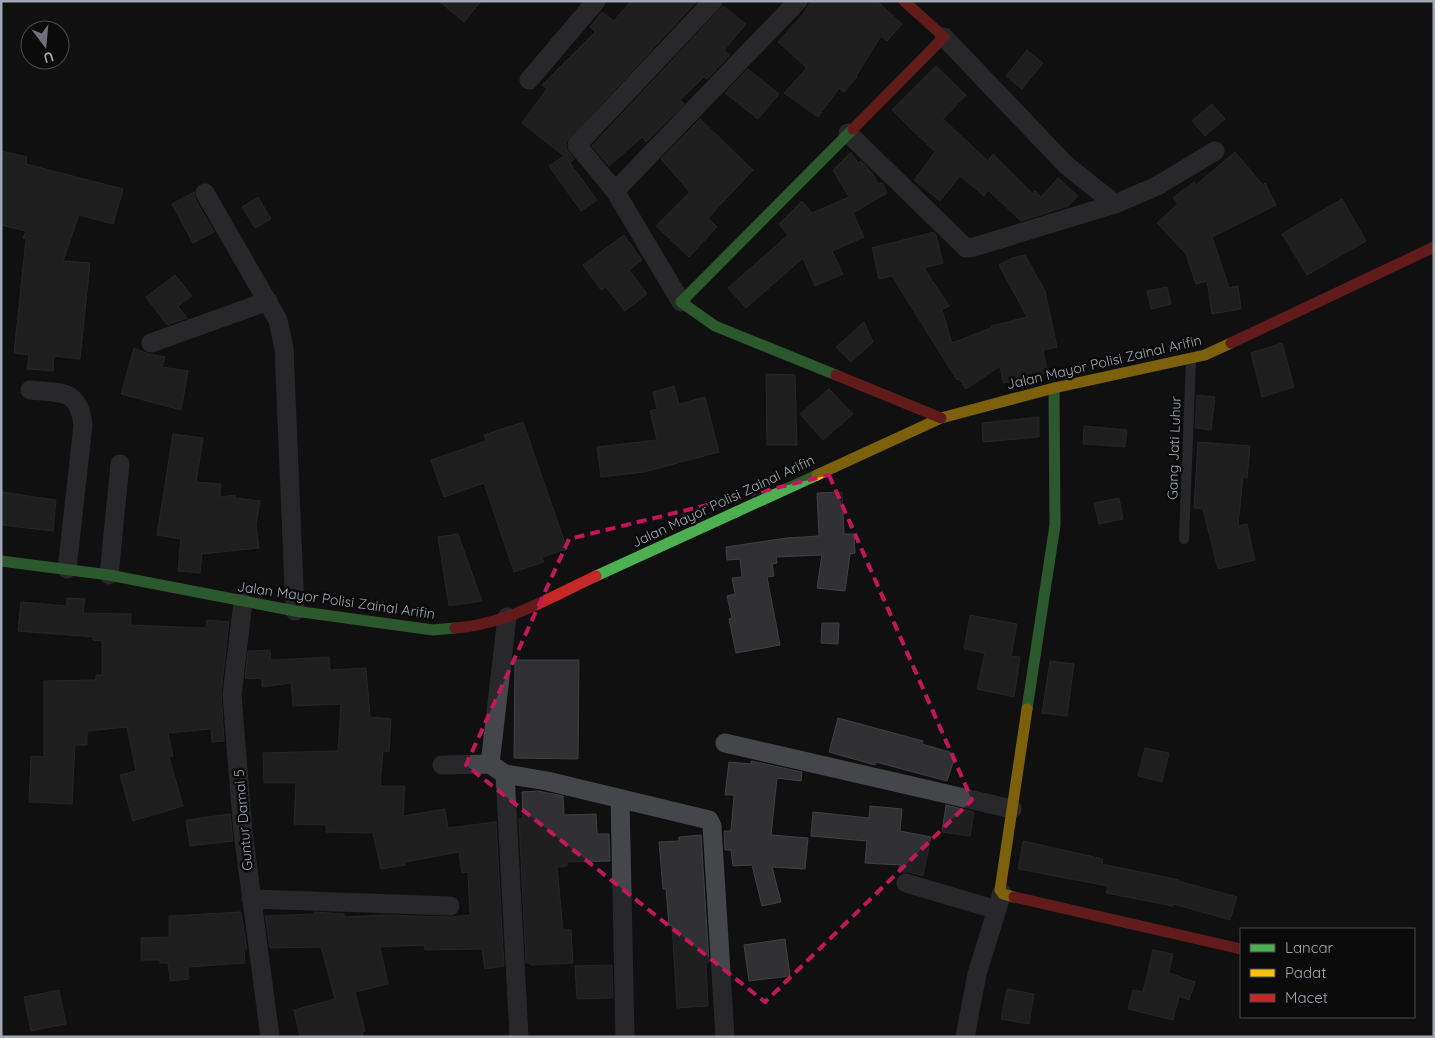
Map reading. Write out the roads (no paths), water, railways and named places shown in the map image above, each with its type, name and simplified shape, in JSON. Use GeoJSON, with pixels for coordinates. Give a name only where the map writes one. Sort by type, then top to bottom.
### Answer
{"type":"FeatureCollection","features":[{"type":"Feature","properties":{"kind":"main road"},"geometry":{"type":"LineString","coordinates":[[904,1],[944,37],[680,302],[715,326],[941,418]]}},
{"type":"Feature","properties":{"kind":"main road","name":"Jalan Mayor Polisi Zainal Arifin"},"geometry":{"type":"LineString","coordinates":[[1,561],[109,575],[295,612],[433,630],[473,627],[507,617],[941,418],[1054,388],[1205,355],[1434,247]]}},
{"type":"Feature","properties":{"kind":"main road"},"geometry":{"type":"LineString","coordinates":[[1054,388],[1055,525],[999,901],[1240,949]]}},
{"type":"Feature","properties":{"kind":"street"},"geometry":{"type":"LineString","coordinates":[[529,80],[596,1]]}},
{"type":"Feature","properties":{"kind":"street"},"geometry":{"type":"LineString","coordinates":[[680,302],[615,191],[578,145],[713,1]]}},
{"type":"Feature","properties":{"kind":"street"},"geometry":{"type":"LineString","coordinates":[[615,191],[798,1]]}},
{"type":"Feature","properties":{"kind":"street"},"geometry":{"type":"LineString","coordinates":[[944,37],[1066,165],[1115,204]]}},
{"type":"Feature","properties":{"kind":"street"},"geometry":{"type":"LineString","coordinates":[[848,133],[966,248],[1115,204],[1157,186],[1215,151]]}},
{"type":"Feature","properties":{"kind":"street"},"geometry":{"type":"LineString","coordinates":[[206,193],[278,320],[284,348],[295,612]]}},
{"type":"Feature","properties":{"kind":"street"},"geometry":{"type":"LineString","coordinates":[[151,343],[268,302]]}},
{"type":"Feature","properties":{"kind":"street"},"geometry":{"type":"LineString","coordinates":[[30,390],[68,394],[77,402],[82,412],[83,424],[67,570]]}},
{"type":"Feature","properties":{"kind":"street"},"geometry":{"type":"LineString","coordinates":[[109,575],[120,464]]}},
{"type":"Feature","properties":{"kind":"street","name":"Guntur Damai 5"},"geometry":{"type":"LineString","coordinates":[[244,602],[232,695],[243,832],[270,1037]]}},
{"type":"Feature","properties":{"kind":"street"},"geometry":{"type":"LineString","coordinates":[[507,617],[498,769],[519,1037]]}},
{"type":"Feature","properties":{"kind":"street"},"geometry":{"type":"LineString","coordinates":[[726,743],[1012,809]]}},
{"type":"Feature","properties":{"kind":"street"},"geometry":{"type":"LineString","coordinates":[[442,765],[498,769],[707,820],[712,824],[725,1037]]}},
{"type":"Feature","properties":{"kind":"street"},"geometry":{"type":"LineString","coordinates":[[620,799],[625,1037]]}},
{"type":"Feature","properties":{"kind":"street"},"geometry":{"type":"LineString","coordinates":[[906,883],[999,901],[977,974],[964,1037]]}},
{"type":"Feature","properties":{"kind":"street"},"geometry":{"type":"LineString","coordinates":[[251,899],[450,906]]}},
{"type":"Feature","properties":{"kind":"lane","name":"Gang Jati Luhur"},"geometry":{"type":"LineString","coordinates":[[1184,539],[1191,359]]}}]}
